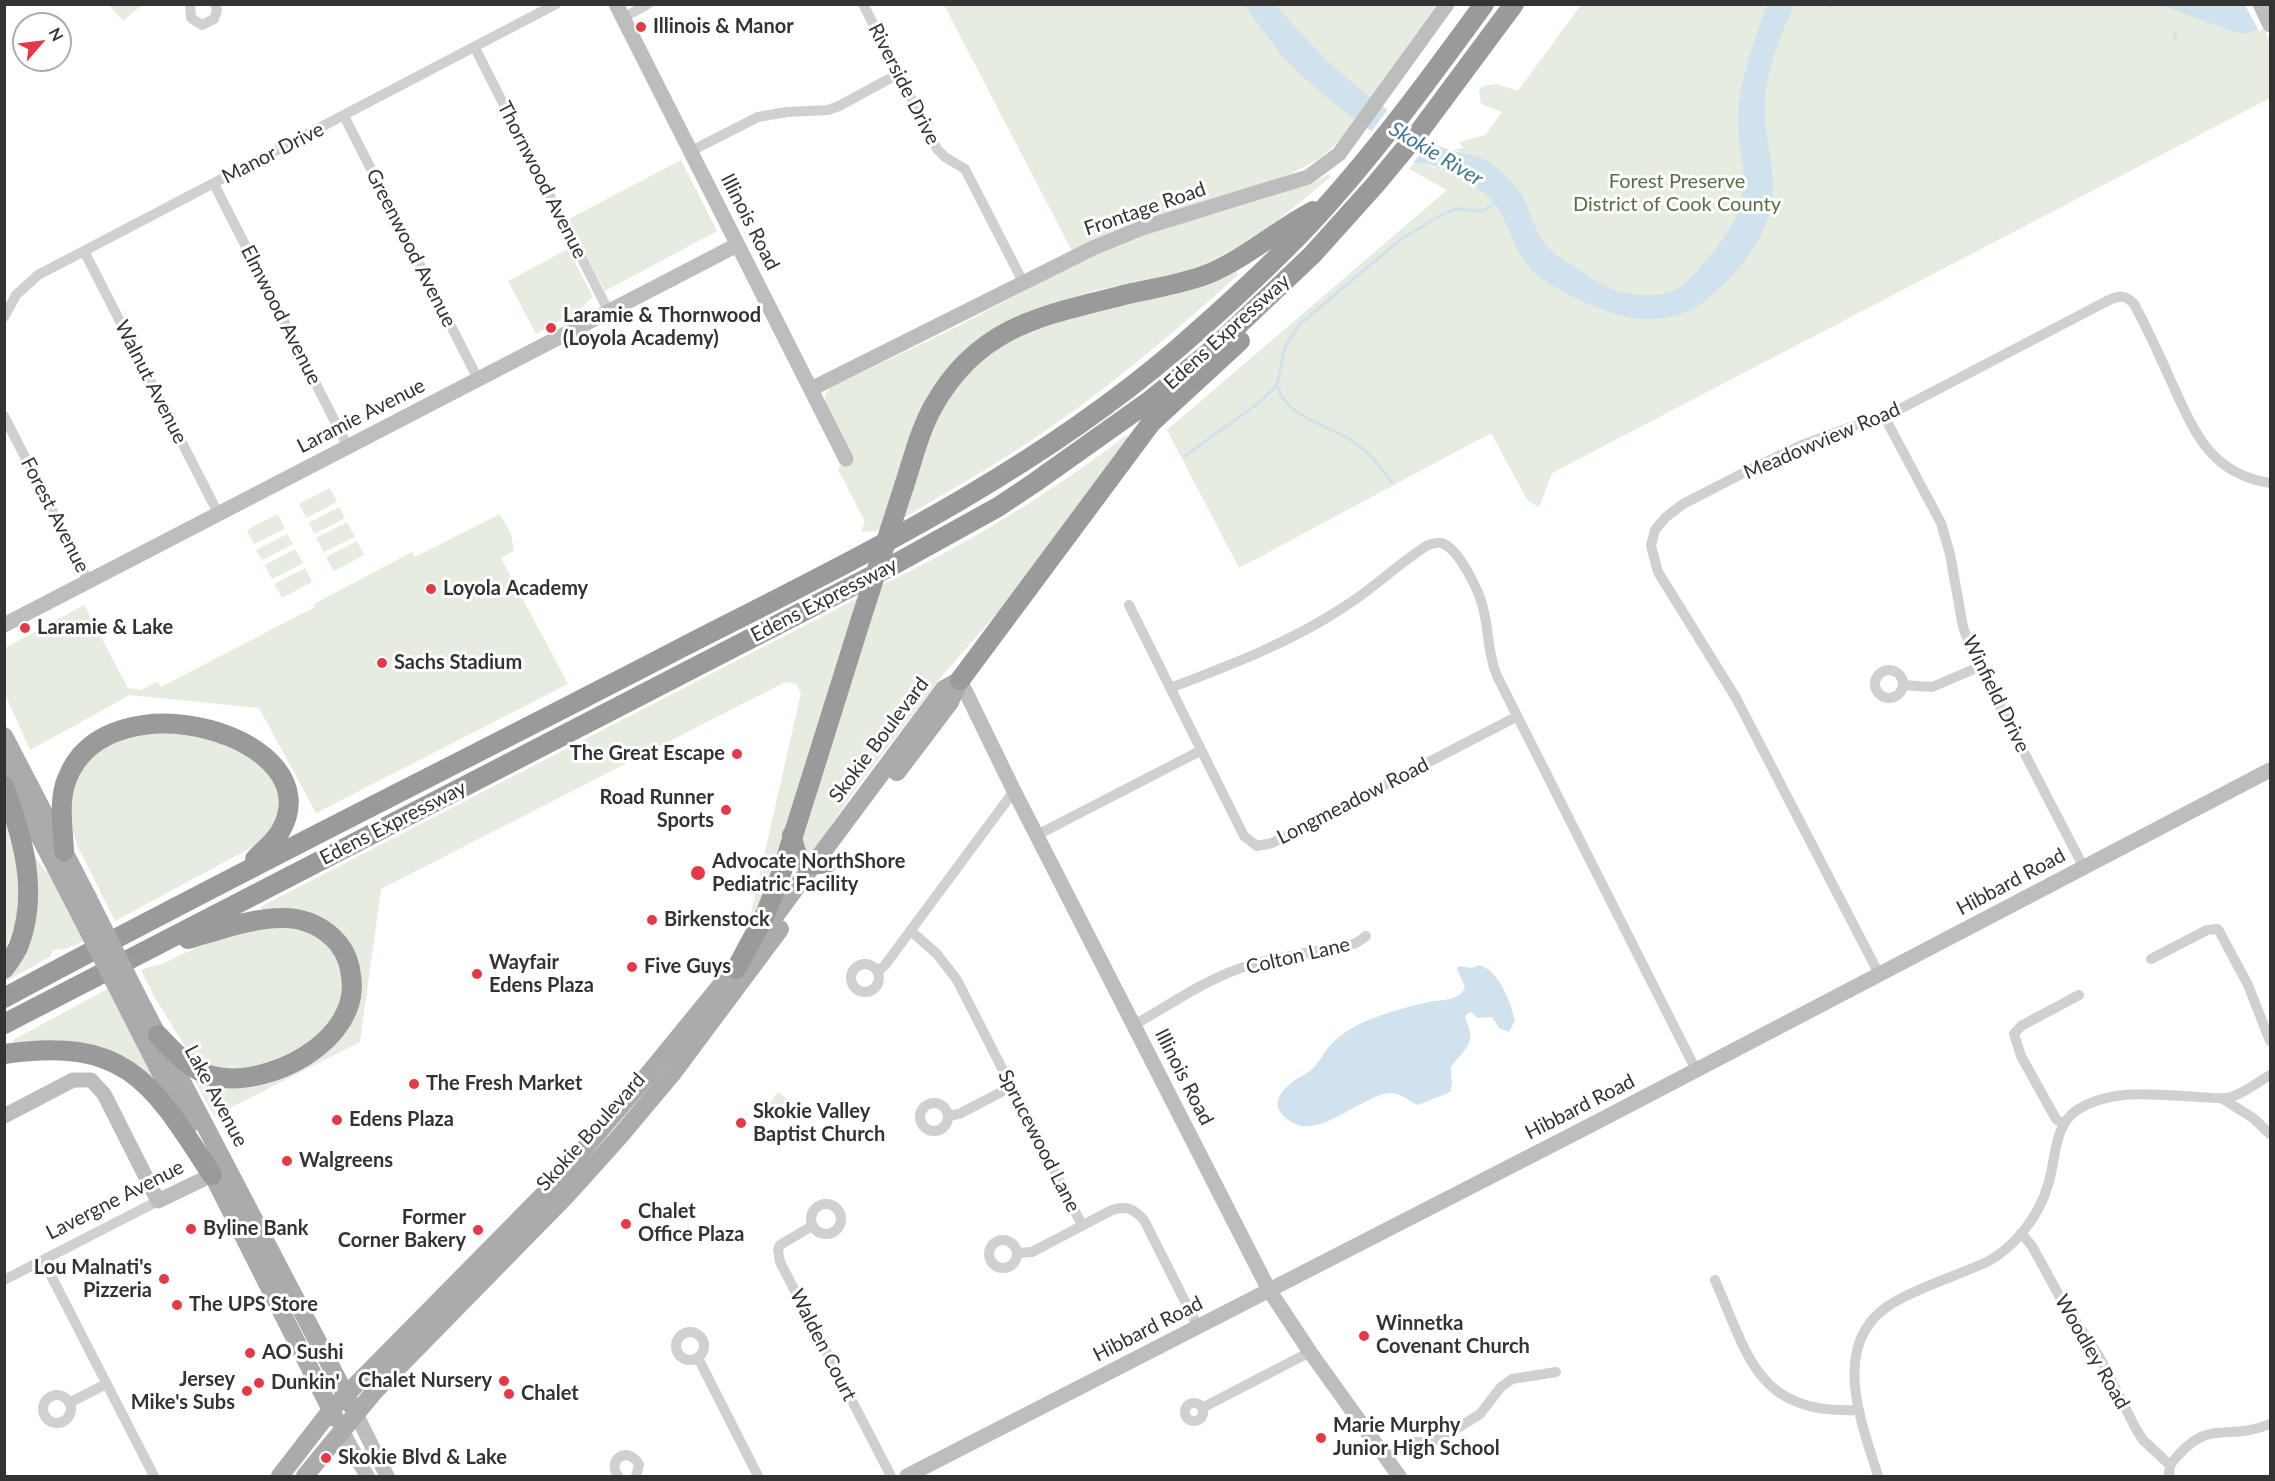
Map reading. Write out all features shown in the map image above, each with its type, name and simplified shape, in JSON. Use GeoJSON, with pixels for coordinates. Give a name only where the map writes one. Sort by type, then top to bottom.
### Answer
{"type":"FeatureCollection","features":[{"type":"Feature","properties":{"kind":"highway","name":"Edens Expressway"},"geometry":{"type":"LineString","coordinates":[[4,998],[242,872],[375,807],[897,538],[1019,465],[1085,420],[1174,351],[1308,226],[1400,118],[1484,4]]}},
{"type":"Feature","properties":{"kind":"highway","name":"Edens Expressway"},"geometry":{"type":"LineString","coordinates":[[4,1024],[895,564],[998,507],[1104,436],[1212,350],[1312,255],[1419,132],[1514,4]]}},
{"type":"Feature","properties":{"kind":"highway"},"geometry":{"type":"LineString","coordinates":[[736,969],[765,915],[782,872],[904,486],[933,406],[956,373],[999,336],[1033,319],[1183,282],[1208,273],[1232,262],[1295,220],[1328,202]]}},
{"type":"Feature","properties":{"kind":"highway"},"geometry":{"type":"LineString","coordinates":[[960,680],[1151,423],[1303,280],[1312,255]]}},
{"type":"Feature","properties":{"kind":"highway"},"geometry":{"type":"LineString","coordinates":[[64,851],[62,810],[66,779],[73,767],[92,746],[120,730],[136,725],[156,723],[196,725],[227,735],[262,756],[283,778],[287,790],[289,803],[280,832],[242,872]]}},
{"type":"Feature","properties":{"kind":"highway"},"geometry":{"type":"LineString","coordinates":[[4,786],[27,863],[28,906],[19,946],[4,969]]}},
{"type":"Feature","properties":{"kind":"highway"},"geometry":{"type":"LineString","coordinates":[[792,835],[795,853],[801,861],[821,864]]}},
{"type":"Feature","properties":{"kind":"highway"},"geometry":{"type":"LineString","coordinates":[[145,951],[223,929],[284,918],[298,919],[317,926],[332,936],[341,946],[351,973],[353,987],[351,1001],[339,1025],[313,1051],[281,1068],[245,1077],[212,1076],[195,1068],[177,1055],[158,1035]]}},
{"type":"Feature","properties":{"kind":"highway"},"geometry":{"type":"LineString","coordinates":[[4,1054],[58,1050],[106,1058],[127,1068],[150,1087],[212,1175]]}},
{"type":"Feature","properties":{"kind":"main road","name":"Skokie Boulevard"},"geometry":{"type":"LineString","coordinates":[[305,1476],[374,1392],[567,1195],[672,1074],[944,689],[960,680]]}},
{"type":"Feature","properties":{"kind":"main road","name":"Lake Avenue"},"geometry":{"type":"LineString","coordinates":[[4,736],[64,851],[81,902]]}},
{"type":"Feature","properties":{"kind":"main road","name":"Lake Avenue"},"geometry":{"type":"LineString","coordinates":[[4,768],[81,902],[136,1010],[212,1175],[342,1431]]}},
{"type":"Feature","properties":{"kind":"main road","name":"Skokie Boulevard"},"geometry":{"type":"LineString","coordinates":[[280,1476],[331,1410],[554,1184],[736,969],[821,864]]}},
{"type":"Feature","properties":{"kind":"main road","name":"Lake Avenue"},"geometry":{"type":"LineString","coordinates":[[136,1010],[158,1035],[356,1414]]}},
{"type":"Feature","properties":{"kind":"street"},"geometry":{"type":"LineString","coordinates":[[190,4],[191,18],[202,25],[211,22],[217,15],[216,5]]}},
{"type":"Feature","properties":{"kind":"street","name":"Manor Drive"},"geometry":{"type":"LineString","coordinates":[[4,317],[16,295],[29,281],[84,250],[556,4]]}},
{"type":"Feature","properties":{"kind":"street"},"geometry":{"type":"LineString","coordinates":[[619,11],[648,4]]}},
{"type":"Feature","properties":{"kind":"street","name":"Riverside Drive"},"geometry":{"type":"LineString","coordinates":[[863,4],[937,149],[945,157],[965,169],[1023,282]]}},
{"type":"Feature","properties":{"kind":"street"},"geometry":{"type":"LineString","coordinates":[[2260,4],[2271,24]]}},
{"type":"Feature","properties":{"kind":"street","name":"Frontage Road"},"geometry":{"type":"LineString","coordinates":[[812,389],[1093,248],[1142,228],[1308,177],[1339,154],[1444,9]]}},
{"type":"Feature","properties":{"kind":"street","name":"Illinois Road"},"geometry":{"type":"LineString","coordinates":[[619,11],[846,459]]}},
{"type":"Feature","properties":{"kind":"street","name":"Thornwood Avenue"},"geometry":{"type":"LineString","coordinates":[[475,48],[609,312]]}},
{"type":"Feature","properties":{"kind":"street"},"geometry":{"type":"LineString","coordinates":[[691,151],[758,117],[787,112],[828,111],[898,74]]}},
{"type":"Feature","properties":{"kind":"street","name":"Greenwood Avenue"},"geometry":{"type":"LineString","coordinates":[[344,116],[478,379]]}},
{"type":"Feature","properties":{"kind":"street","name":"Elmwood Avenue"},"geometry":{"type":"LineString","coordinates":[[214,184],[348,447]]}},
{"type":"Feature","properties":{"kind":"street","name":"Laramie Avenue"},"geometry":{"type":"LineString","coordinates":[[4,625],[737,245]]}},
{"type":"Feature","properties":{"kind":"street","name":"Walnut Avenue"},"geometry":{"type":"LineString","coordinates":[[84,250],[218,513]]}},
{"type":"Feature","properties":{"kind":"street","name":"Meadowview Road"},"geometry":{"type":"LineString","coordinates":[[1879,974],[1741,707],[1658,572],[1651,546],[1655,530],[1683,504],[1792,449],[1884,416],[2120,296],[2126,297],[2138,310],[2187,418],[2204,446],[2224,465],[2239,474],[2271,483]]}},
{"type":"Feature","properties":{"kind":"street","name":"Forest Avenue"},"geometry":{"type":"LineString","coordinates":[[4,416],[90,582]]}},
{"type":"Feature","properties":{"kind":"street","name":"Winfield Drive"},"geometry":{"type":"LineString","coordinates":[[1884,416],[1941,523],[1950,554],[1963,627],[1979,667],[2084,868]]}},
{"type":"Feature","properties":{"kind":"street"},"geometry":{"type":"LineString","coordinates":[[1170,688],[1257,656],[1284,642],[1347,605],[1428,545],[1440,543],[1452,549],[1480,597],[1485,613],[1492,665],[1516,717],[1696,1070]]}},
{"type":"Feature","properties":{"kind":"street","name":"Longmeadow Road"},"geometry":{"type":"LineString","coordinates":[[1129,605],[1200,751],[1244,836],[1252,844],[1262,846],[1272,843],[1516,717]]}},
{"type":"Feature","properties":{"kind":"street"},"geometry":{"type":"LineString","coordinates":[[1903,685],[1932,687],[1979,667]]}},
{"type":"Feature","properties":{"kind":"street","name":"Illinois Road"},"geometry":{"type":"LineString","coordinates":[[960,680],[1036,835],[1269,1290],[1310,1352],[1399,1476]]}},
{"type":"Feature","properties":{"kind":"street"},"geometry":{"type":"LineString","coordinates":[[1036,835],[1200,751]]}},
{"type":"Feature","properties":{"kind":"street","name":"Hibbard Road"},"geometry":{"type":"LineString","coordinates":[[907,1476],[1696,1070],[2271,770]]}},
{"type":"Feature","properties":{"kind":"street"},"geometry":{"type":"LineString","coordinates":[[878,971],[911,931],[1014,791]]}},
{"type":"Feature","properties":{"kind":"street"},"geometry":{"type":"LineString","coordinates":[[2151,959],[2207,930],[2218,929],[2248,985],[2271,1041]]}},
{"type":"Feature","properties":{"kind":"street","name":"Sprucewood Lane"},"geometry":{"type":"LineString","coordinates":[[911,931],[938,954],[957,980],[1082,1225],[1119,1208],[1132,1209],[1138,1214],[1198,1327]]}},
{"type":"Feature","properties":{"kind":"street","name":"Colton Lane"},"geometry":{"type":"LineString","coordinates":[[1134,1025],[1187,994],[1239,968],[1314,951],[1345,948],[1358,943],[1366,936]]}},
{"type":"Feature","properties":{"kind":"street"},"geometry":{"type":"LineString","coordinates":[[2064,1125],[2056,1119],[2021,1056],[2014,1034],[2021,1026],[2079,995]]}},
{"type":"Feature","properties":{"kind":"street"},"geometry":{"type":"LineString","coordinates":[[1878,1476],[1858,1410],[1855,1380],[1859,1342],[1869,1322],[1899,1299],[1998,1256],[2021,1233],[2041,1204],[2064,1125],[2076,1111],[2086,1105],[2127,1094],[2223,1098],[2235,1095],[2271,1075]]}},
{"type":"Feature","properties":{"kind":"street"},"geometry":{"type":"LineString","coordinates":[[4,1116],[73,1080],[92,1080],[104,1094],[158,1201]]}},
{"type":"Feature","properties":{"kind":"street"},"geometry":{"type":"LineString","coordinates":[[948,1116],[960,1114],[1011,1087]]}},
{"type":"Feature","properties":{"kind":"street"},"geometry":{"type":"LineString","coordinates":[[2223,1098],[2246,1112],[2271,1134]]}},
{"type":"Feature","properties":{"kind":"street","name":"Lavergne Avenue"},"geometry":{"type":"LineString","coordinates":[[4,1280],[212,1175]]}},
{"type":"Feature","properties":{"kind":"street"},"geometry":{"type":"LineString","coordinates":[[1018,1253],[1032,1252],[1082,1225]]}},
{"type":"Feature","properties":{"kind":"street","name":"Walden Court"},"geometry":{"type":"LineString","coordinates":[[812,1226],[780,1245],[778,1250],[780,1262],[891,1476]]}},
{"type":"Feature","properties":{"kind":"street","name":"Woodley Road"},"geometry":{"type":"LineString","coordinates":[[2021,1233],[2032,1246],[2061,1299],[2100,1358],[2136,1429],[2170,1471],[2183,1449],[2201,1436],[2255,1430],[2271,1424]]}},
{"type":"Feature","properties":{"kind":"street"},"geometry":{"type":"LineString","coordinates":[[43,1260],[154,1476]]}},
{"type":"Feature","properties":{"kind":"street"},"geometry":{"type":"LineString","coordinates":[[1715,1280],[1748,1358],[1776,1392],[1791,1401],[1809,1407],[1833,1411],[1858,1410]]}},
{"type":"Feature","properties":{"kind":"street"},"geometry":{"type":"LineString","coordinates":[[1202,1408],[1310,1352]]}},
{"type":"Feature","properties":{"kind":"street"},"geometry":{"type":"LineString","coordinates":[[698,1358],[758,1476]]}},
{"type":"Feature","properties":{"kind":"street"},"geometry":{"type":"LineString","coordinates":[[1386,1458],[1408,1442],[1438,1440],[1463,1425],[1485,1410],[1501,1387],[1512,1379],[1556,1372]]}},
{"type":"Feature","properties":{"kind":"street"},"geometry":{"type":"LineString","coordinates":[[69,1402],[106,1384]]}},
{"type":"Feature","properties":{"kind":"street","name":"Lake Avenue"},"geometry":{"type":"LineString","coordinates":[[356,1414],[387,1476]]}},
{"type":"Feature","properties":{"kind":"street","name":"Lake Avenue"},"geometry":{"type":"LineString","coordinates":[[342,1431],[368,1476]]}},
{"type":"Feature","properties":{"kind":"street"},"geometry":{"type":"LineString","coordinates":[[618,1476],[614,1472],[614,1463],[620,1457],[628,1455],[635,1458],[639,1465],[636,1476]]}},
{"type":"Feature","properties":{"kind":"green space"},"geometry":{"type":"Polygon","coordinates":[[[109,5],[142,5],[123,21],[109,5]]]}},
{"type":"Feature","properties":{"kind":"green space"},"geometry":{"type":"Polygon","coordinates":[[[944,5],[1436,5],[1343,137],[1322,157],[1283,178],[1130,225],[1072,251],[944,5]]]}},
{"type":"Feature","properties":{"kind":"green space","name":"Forest Preserve District of Cook County"},"geometry":{"type":"Polygon","coordinates":[[[1581,5],[2252,5],[2270,41],[2270,98],[1552,473],[1539,507],[1528,501],[1491,433],[1239,568],[1167,430],[1447,190],[1409,169],[1414,163],[1420,162],[1457,176],[1460,151],[1453,150],[1463,148],[1459,142],[1485,135],[1502,112],[1481,104],[1479,90],[1483,86],[1497,84],[1518,91],[1581,5]]]}},
{"type":"Feature","properties":{"kind":"green space"},"geometry":{"type":"Polygon","coordinates":[[[681,160],[717,231],[605,291],[567,220],[681,160]]]}},
{"type":"Feature","properties":{"kind":"green space"},"geometry":{"type":"Polygon","coordinates":[[[1329,174],[1331,177],[1277,221],[1237,247],[1203,265],[1167,277],[1097,290],[1028,312],[1005,324],[959,359],[882,528],[861,532],[865,522],[838,469],[842,464],[825,401],[825,395],[830,388],[956,327],[1093,255],[1148,232],[1311,184],[1329,174]]]}},
{"type":"Feature","properties":{"kind":"green space"},"geometry":{"type":"Polygon","coordinates":[[[568,249],[593,297],[579,310],[536,334],[508,281],[568,249]]]}},
{"type":"Feature","properties":{"kind":"green space"},"geometry":{"type":"Polygon","coordinates":[[[1235,269],[1238,275],[1170,335],[1100,391],[1014,452],[900,520],[936,418],[961,381],[978,363],[1017,335],[1235,269]]]}},
{"type":"Feature","properties":{"kind":"green space"},"geometry":{"type":"Polygon","coordinates":[[[1127,435],[1131,440],[1008,600],[943,675],[855,790],[815,849],[807,855],[801,843],[878,587],[975,536],[1068,478],[1127,435]]]}},
{"type":"Feature","properties":{"kind":"green space"},"geometry":{"type":"Polygon","coordinates":[[[330,488],[337,502],[306,518],[299,504],[330,488]]]}},
{"type":"Feature","properties":{"kind":"green space"},"geometry":{"type":"Polygon","coordinates":[[[339,507],[345,518],[314,534],[309,523],[339,507]]]}},
{"type":"Feature","properties":{"kind":"green space"},"geometry":{"type":"Polygon","coordinates":[[[278,514],[285,529],[254,544],[247,530],[278,514]]]}},
{"type":"Feature","properties":{"kind":"green space","name":"Sachs Stadium"},"geometry":{"type":"Polygon","coordinates":[[[500,514],[511,534],[514,551],[501,558],[568,684],[316,813],[259,708],[130,695],[30,750],[5,694],[5,648],[84,605],[128,688],[141,690],[158,681],[161,687],[315,607],[314,604],[412,552],[415,557],[500,514]]]}},
{"type":"Feature","properties":{"kind":"green space"},"geometry":{"type":"Polygon","coordinates":[[[347,522],[355,537],[324,552],[316,538],[347,522]]]}},
{"type":"Feature","properties":{"kind":"green space"},"geometry":{"type":"Polygon","coordinates":[[[287,534],[293,544],[262,560],[256,550],[287,534]]]}},
{"type":"Feature","properties":{"kind":"green space"},"geometry":{"type":"Polygon","coordinates":[[[357,541],[364,555],[334,571],[326,557],[357,541]]]}},
{"type":"Feature","properties":{"kind":"green space"},"geometry":{"type":"Polygon","coordinates":[[[295,549],[303,563],[272,579],[265,565],[295,549]]]}},
{"type":"Feature","properties":{"kind":"green space"},"geometry":{"type":"Polygon","coordinates":[[[305,568],[312,582],[282,598],[274,584],[305,568]]]}},
{"type":"Feature","properties":{"kind":"green space"},"geometry":{"type":"Polygon","coordinates":[[[860,597],[758,919],[746,935],[801,693],[796,684],[785,682],[381,889],[360,1042],[214,1116],[192,1075],[232,1085],[349,1025],[358,1005],[360,977],[351,946],[265,913],[260,907],[860,597]]]}},
{"type":"Feature","properties":{"kind":"green space"},"geometry":{"type":"Polygon","coordinates":[[[192,732],[244,751],[276,781],[280,806],[272,831],[256,845],[115,921],[77,845],[72,829],[70,796],[85,765],[98,750],[133,735],[192,732]]]}},
{"type":"Feature","properties":{"kind":"green space"},"geometry":{"type":"Polygon","coordinates":[[[4,806],[19,849],[19,914],[4,953],[4,806]]]}},
{"type":"Feature","properties":{"kind":"green space"},"geometry":{"type":"Polygon","coordinates":[[[30,850],[54,882],[84,941],[65,949],[53,950],[51,956],[5,982],[30,850]]]}},
{"type":"Feature","properties":{"kind":"green space"},"geometry":{"type":"Polygon","coordinates":[[[293,926],[317,933],[341,962],[344,1000],[328,1027],[298,1053],[248,1070],[205,1067],[188,1051],[156,1000],[141,970],[164,963],[228,936],[293,926]]]}},
{"type":"Feature","properties":{"kind":"green space"},"geometry":{"type":"Polygon","coordinates":[[[109,988],[155,1077],[154,1082],[140,1069],[13,1047],[13,1040],[109,988]]]}},
{"type":"Feature","properties":{"kind":"green space"},"geometry":{"type":"Polygon","coordinates":[[[778,1092],[793,1104],[782,1118],[768,1106],[778,1092]]]}},
{"type":"Feature","properties":{"kind":"water","name":"Skokie River"},"geometry":{"type":"Polygon","coordinates":[[[1244,5],[1275,5],[1327,61],[1362,91],[1431,142],[1482,159],[1497,168],[1522,195],[1541,239],[1562,259],[1609,288],[1631,294],[1648,295],[1664,294],[1681,286],[1696,272],[1732,226],[1743,191],[1744,175],[1738,112],[1747,65],[1767,5],[1795,5],[1775,53],[1766,91],[1765,115],[1773,190],[1766,224],[1750,254],[1728,280],[1702,303],[1689,311],[1666,318],[1642,319],[1616,314],[1586,303],[1556,288],[1535,273],[1522,257],[1500,212],[1484,193],[1448,172],[1427,164],[1414,163],[1331,101],[1282,56],[1244,5]]]}},
{"type":"Feature","properties":{"kind":"water"},"geometry":{"type":"Polygon","coordinates":[[[2160,5],[2270,5],[2265,25],[2249,33],[2241,34],[2160,5]]]}},
{"type":"Feature","properties":{"kind":"water"},"geometry":{"type":"Polygon","coordinates":[[[1478,965],[1498,979],[1507,996],[1515,1020],[1509,1032],[1499,1028],[1492,1017],[1478,1018],[1471,1012],[1467,1014],[1465,1018],[1470,1039],[1466,1049],[1451,1067],[1450,1092],[1418,1105],[1400,1095],[1389,1093],[1317,1125],[1295,1124],[1281,1114],[1278,1102],[1283,1091],[1313,1068],[1327,1049],[1344,1033],[1364,1022],[1394,1011],[1458,996],[1465,987],[1457,969],[1459,966],[1472,968],[1478,965]]]}},
{"type":"Feature","properties":{"kind":"pier"},"geometry":{"type":"Polygon","coordinates":[[[2245,5],[2270,5],[2270,26],[2259,31],[2245,5]]]}},
{"type":"Feature","properties":{"kind":"pier"},"geometry":{"type":"Polygon","coordinates":[[[1388,109],[1431,141],[1413,163],[1371,132],[1388,109]]]}},
{"type":"Feature","properties":{"kind":"waterway"},"geometry":{"type":"LineString","coordinates":[[2174,39],[2176,33]]}},
{"type":"Feature","properties":{"kind":"waterway"},"geometry":{"type":"LineString","coordinates":[[1185,456],[1260,402],[1277,385],[1285,347],[1299,325],[1401,239],[1445,213],[1456,209],[1481,211],[1496,201]]}},
{"type":"Feature","properties":{"kind":"waterway"},"geometry":{"type":"LineString","coordinates":[[1277,386],[1290,407],[1312,421],[1348,438],[1363,449],[1392,483]]}},
{"type":"Feature","properties":{"kind":"place","name":"Illinois & Manor"},"geometry":{"type":"Point","coordinates":[641,27]}},
{"type":"Feature","properties":{"kind":"place","name":"Laramie & Thornwood (Loyola Academy)"},"geometry":{"type":"Point","coordinates":[551,328]}},
{"type":"Feature","properties":{"kind":"place","name":"Loyola Academy"},"geometry":{"type":"Point","coordinates":[431,589]}},
{"type":"Feature","properties":{"kind":"place","name":"Laramie & Lake"},"geometry":{"type":"Point","coordinates":[25,628]}},
{"type":"Feature","properties":{"kind":"place","name":"Sachs Stadium"},"geometry":{"type":"Point","coordinates":[382,663]}},
{"type":"Feature","properties":{"kind":"place","name":"The Great Escape"},"geometry":{"type":"Point","coordinates":[737,754]}},
{"type":"Feature","properties":{"kind":"place","name":"Road Runner Sports"},"geometry":{"type":"Point","coordinates":[726,810]}},
{"type":"Feature","properties":{"kind":"place","name":"Advocate NorthShore Pediatric Facility"},"geometry":{"type":"Point","coordinates":[698,873]}},
{"type":"Feature","properties":{"kind":"place","name":"Birkenstock"},"geometry":{"type":"Point","coordinates":[652,920]}},
{"type":"Feature","properties":{"kind":"place","name":"Five Guys"},"geometry":{"type":"Point","coordinates":[632,967]}},
{"type":"Feature","properties":{"kind":"place","name":"Wayfair Edens Plaza"},"geometry":{"type":"Point","coordinates":[477,974]}},
{"type":"Feature","properties":{"kind":"place","name":"The Fresh Market"},"geometry":{"type":"Point","coordinates":[414,1084]}},
{"type":"Feature","properties":{"kind":"place","name":"Edens Plaza"},"geometry":{"type":"Point","coordinates":[337,1120]}},
{"type":"Feature","properties":{"kind":"place","name":"Skokie Valley Baptist Church"},"geometry":{"type":"Point","coordinates":[741,1123]}},
{"type":"Feature","properties":{"kind":"place","name":"Walgreens"},"geometry":{"type":"Point","coordinates":[287,1161]}},
{"type":"Feature","properties":{"kind":"place","name":"Chalet Office Plaza"},"geometry":{"type":"Point","coordinates":[626,1224]}},
{"type":"Feature","properties":{"kind":"place","name":"Byline Bank"},"geometry":{"type":"Point","coordinates":[191,1229]}},
{"type":"Feature","properties":{"kind":"place","name":"Former Corner Bakery"},"geometry":{"type":"Point","coordinates":[478,1230]}},
{"type":"Feature","properties":{"kind":"place","name":"Lou Malnati's Pizzeria"},"geometry":{"type":"Point","coordinates":[164,1279]}},
{"type":"Feature","properties":{"kind":"place","name":"The UPS Store"},"geometry":{"type":"Point","coordinates":[177,1305]}},
{"type":"Feature","properties":{"kind":"place","name":"Winnetka Covenant Church"},"geometry":{"type":"Point","coordinates":[1364,1336]}},
{"type":"Feature","properties":{"kind":"place","name":"AO Sushi"},"geometry":{"type":"Point","coordinates":[250,1353]}},
{"type":"Feature","properties":{"kind":"place","name":"Chalet Nursery"},"geometry":{"type":"Point","coordinates":[504,1381]}},
{"type":"Feature","properties":{"kind":"place","name":"Dunkin'"},"geometry":{"type":"Point","coordinates":[259,1383]}},
{"type":"Feature","properties":{"kind":"place","name":"Jersey Mike's Subs"},"geometry":{"type":"Point","coordinates":[247,1391]}},
{"type":"Feature","properties":{"kind":"place","name":"Chalet"},"geometry":{"type":"Point","coordinates":[509,1394]}},
{"type":"Feature","properties":{"kind":"place","name":"Marie Murphy Junior High School"},"geometry":{"type":"Point","coordinates":[1321,1438]}},
{"type":"Feature","properties":{"kind":"place","name":"Skokie Blvd & Lake"},"geometry":{"type":"Point","coordinates":[326,1458]}}]}
